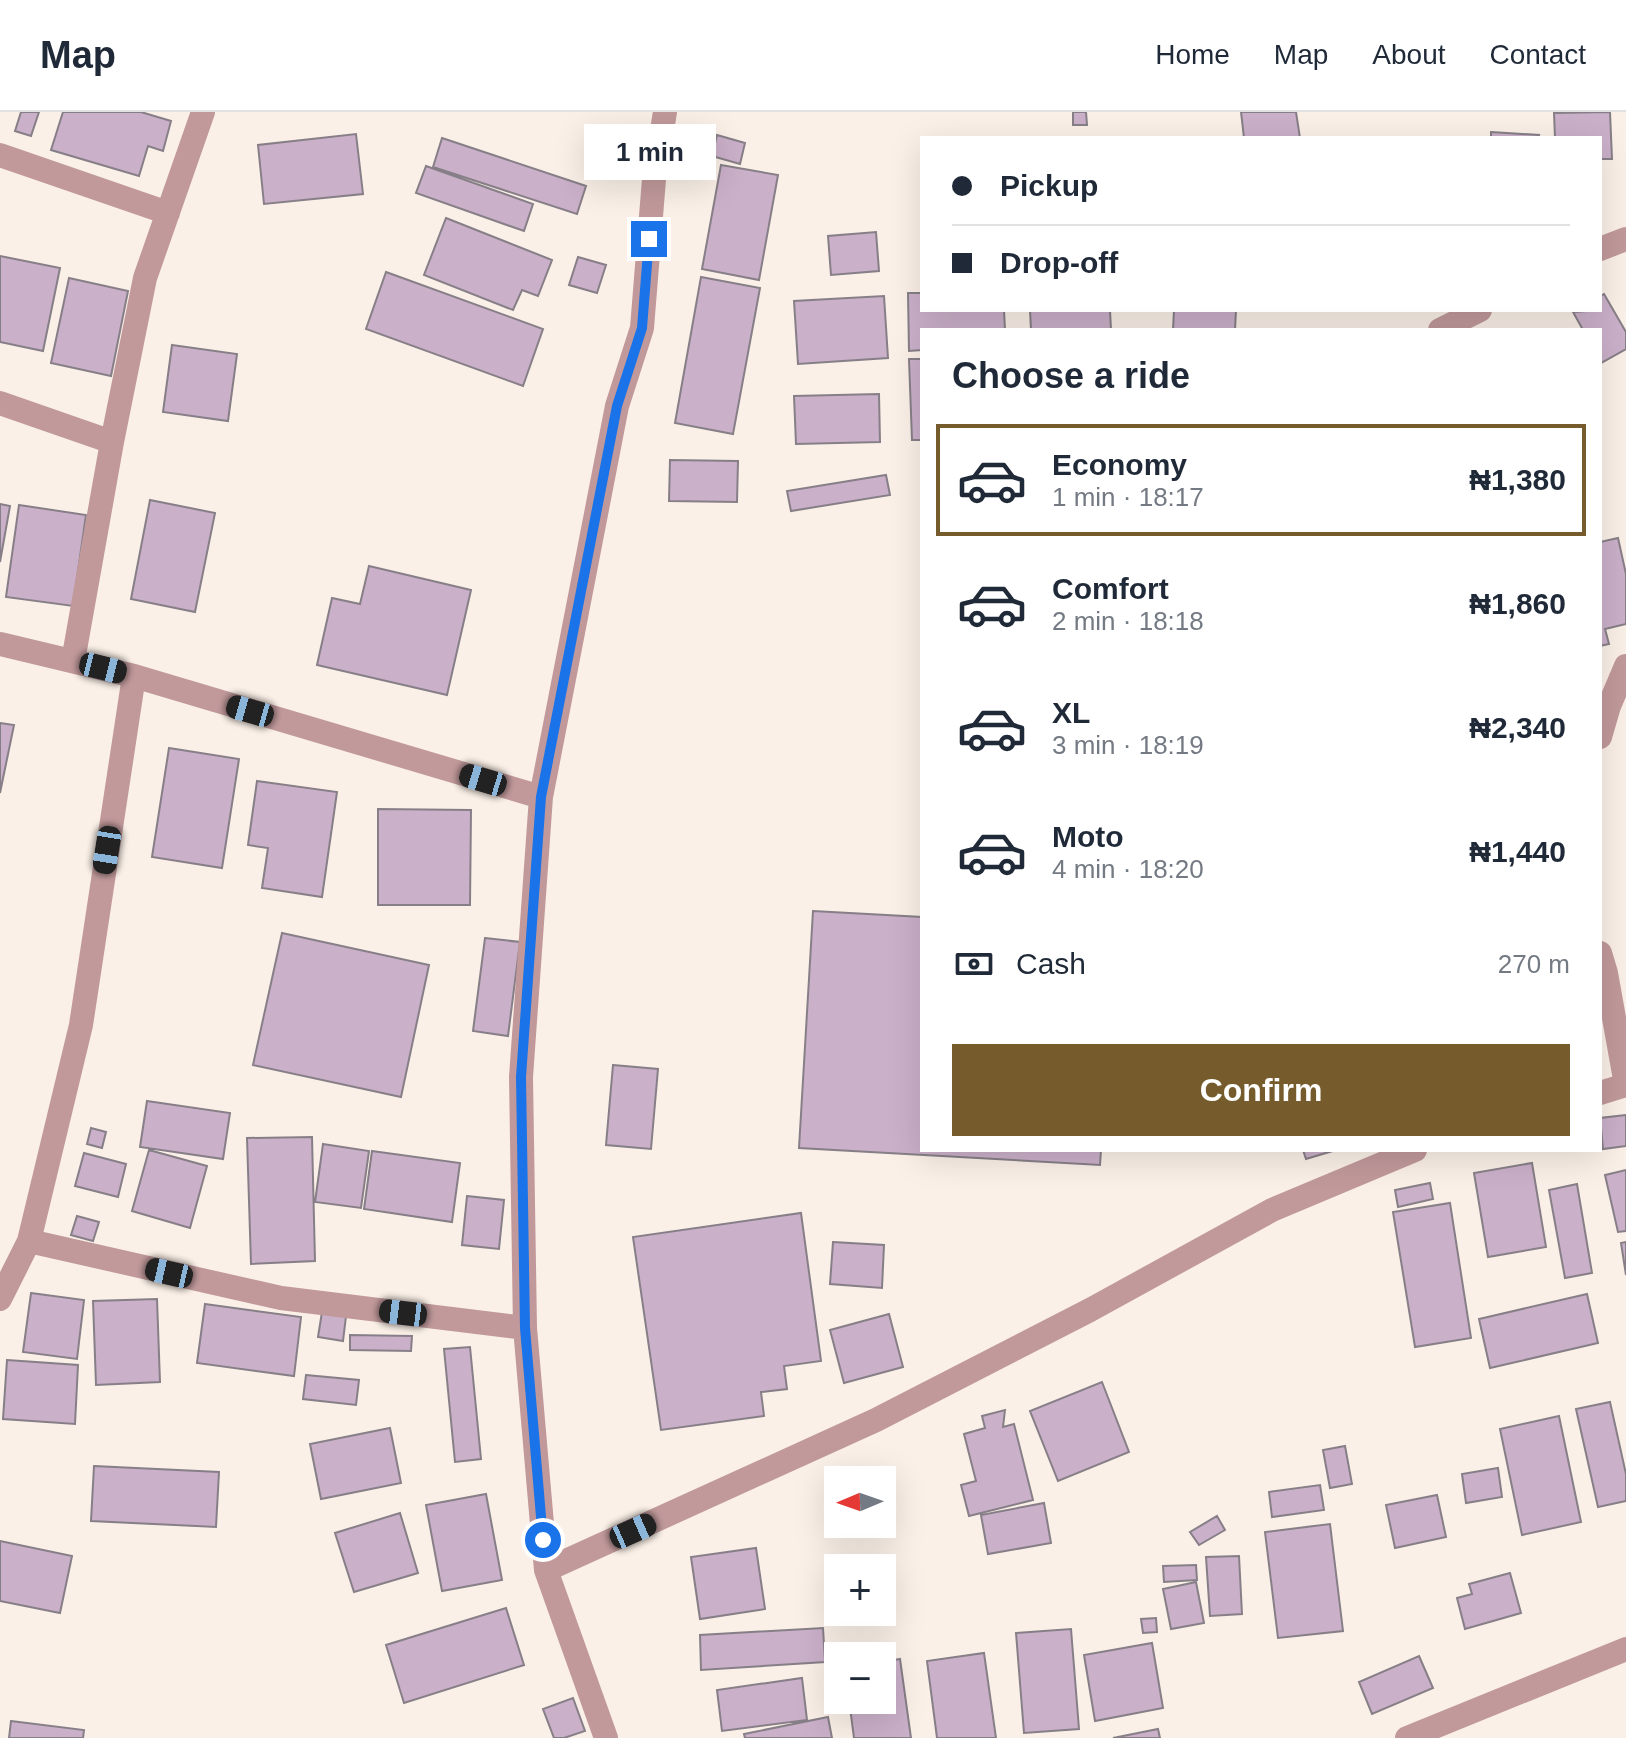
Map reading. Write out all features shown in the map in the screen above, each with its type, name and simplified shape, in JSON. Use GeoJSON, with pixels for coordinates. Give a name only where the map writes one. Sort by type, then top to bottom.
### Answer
{"type":"FeatureCollection","features":[{"type":"Feature","properties":{"kind":"street"},"geometry":{"type":"LineString","coordinates":[[73,661],[145,278],[203,112]]}},
{"type":"Feature","properties":{"kind":"street"},"geometry":{"type":"LineString","coordinates":[[606,1738],[546,1570],[525,1328],[521,1077],[541,797],[617,406],[642,328],[654,179],[665,112]]}},
{"type":"Feature","properties":{"kind":"street"},"geometry":{"type":"LineString","coordinates":[[0,155],[168,213]]}},
{"type":"Feature","properties":{"kind":"street"},"geometry":{"type":"LineString","coordinates":[[1602,248],[1626,239]]}},
{"type":"Feature","properties":{"kind":"street"},"geometry":{"type":"LineString","coordinates":[[1444,328],[1476,312]]}},
{"type":"Feature","properties":{"kind":"street"},"geometry":{"type":"LineString","coordinates":[[0,403],[112,442]]}},
{"type":"Feature","properties":{"kind":"street"},"geometry":{"type":"LineString","coordinates":[[0,644],[134,676],[541,797]]}},
{"type":"Feature","properties":{"kind":"street"},"geometry":{"type":"LineString","coordinates":[[1605,706],[1626,666]]}},
{"type":"Feature","properties":{"kind":"street"},"geometry":{"type":"LineString","coordinates":[[0,1299],[29,1241],[81,1025],[134,676]]}},
{"type":"Feature","properties":{"kind":"street"},"geometry":{"type":"LineString","coordinates":[[1602,960],[1626,1085],[1602,1092]]}},
{"type":"Feature","properties":{"kind":"street"},"geometry":{"type":"LineString","coordinates":[[546,1570],[876,1420],[1064,1324],[1272,1210],[1410,1152]]}},
{"type":"Feature","properties":{"kind":"street"},"geometry":{"type":"LineString","coordinates":[[29,1241],[281,1298],[525,1328]]}},
{"type":"Feature","properties":{"kind":"street"},"geometry":{"type":"LineString","coordinates":[[1407,1738],[1626,1649]]}},
{"type":"Feature","properties":{"kind":"building"},"geometry":{"type":"Polygon","coordinates":[[[21,112],[39,112],[31,136],[15,131],[21,112]]]}},
{"type":"Feature","properties":{"kind":"building"},"geometry":{"type":"Polygon","coordinates":[[[63,112],[141,112],[171,121],[163,151],[148,146],[139,176],[51,150],[63,112]]]}},
{"type":"Feature","properties":{"kind":"building"},"geometry":{"type":"Polygon","coordinates":[[[1073,112],[1086,112],[1087,125],[1073,125],[1073,112]]]}},
{"type":"Feature","properties":{"kind":"building"},"geometry":{"type":"Polygon","coordinates":[[[1241,112],[1296,112],[1300,136],[1244,136],[1241,112]]]}},
{"type":"Feature","properties":{"kind":"building"},"geometry":{"type":"Polygon","coordinates":[[[1610,112],[1612,159],[1602,159],[1602,136],[1555,136],[1554,113],[1610,112]]]}},
{"type":"Feature","properties":{"kind":"building"},"geometry":{"type":"Polygon","coordinates":[[[1491,132],[1539,135],[1539,136],[1491,136],[1491,132]]]}},
{"type":"Feature","properties":{"kind":"building"},"geometry":{"type":"Polygon","coordinates":[[[356,134],[363,194],[264,204],[258,145],[356,134]]]}},
{"type":"Feature","properties":{"kind":"building"},"geometry":{"type":"Polygon","coordinates":[[[717,135],[745,143],[740,164],[712,156],[717,135]]]}},
{"type":"Feature","properties":{"kind":"building"},"geometry":{"type":"Polygon","coordinates":[[[442,138],[586,186],[577,214],[433,167],[442,138]]]}},
{"type":"Feature","properties":{"kind":"building"},"geometry":{"type":"Polygon","coordinates":[[[721,165],[778,175],[759,280],[702,269],[721,165]]]}},
{"type":"Feature","properties":{"kind":"building"},"geometry":{"type":"Polygon","coordinates":[[[426,166],[533,204],[524,231],[416,193],[426,166]]]}},
{"type":"Feature","properties":{"kind":"building"},"geometry":{"type":"Polygon","coordinates":[[[446,218],[552,260],[538,296],[522,290],[513,310],[424,275],[446,218]]]}},
{"type":"Feature","properties":{"kind":"building"},"geometry":{"type":"Polygon","coordinates":[[[876,232],[879,271],[831,275],[828,236],[876,232]]]}},
{"type":"Feature","properties":{"kind":"building"},"geometry":{"type":"Polygon","coordinates":[[[0,256],[60,268],[43,351],[0,342],[0,256]]]}},
{"type":"Feature","properties":{"kind":"building"},"geometry":{"type":"Polygon","coordinates":[[[578,257],[606,265],[597,293],[569,285],[578,257]]]}},
{"type":"Feature","properties":{"kind":"building"},"geometry":{"type":"Polygon","coordinates":[[[386,272],[543,329],[523,386],[366,329],[386,272]]]}},
{"type":"Feature","properties":{"kind":"building"},"geometry":{"type":"Polygon","coordinates":[[[701,277],[760,288],[733,434],[675,423],[701,277]]]}},
{"type":"Feature","properties":{"kind":"building"},"geometry":{"type":"Polygon","coordinates":[[[69,278],[128,291],[111,376],[51,363],[69,278]]]}},
{"type":"Feature","properties":{"kind":"building"},"geometry":{"type":"Polygon","coordinates":[[[908,293],[920,293],[920,312],[1004,312],[1005,328],[920,328],[920,350],[909,351],[908,293]]]}},
{"type":"Feature","properties":{"kind":"building"},"geometry":{"type":"Polygon","coordinates":[[[1602,295],[1626,332],[1626,349],[1602,362],[1602,328],[1582,328],[1573,312],[1602,312],[1602,295]]]}},
{"type":"Feature","properties":{"kind":"building"},"geometry":{"type":"Polygon","coordinates":[[[884,296],[888,358],[798,364],[794,301],[884,296]]]}},
{"type":"Feature","properties":{"kind":"building"},"geometry":{"type":"Polygon","coordinates":[[[1030,312],[1110,312],[1111,328],[1031,328],[1030,312]]]}},
{"type":"Feature","properties":{"kind":"building"},"geometry":{"type":"Polygon","coordinates":[[[1174,312],[1236,312],[1235,328],[1173,328],[1174,312]]]}},
{"type":"Feature","properties":{"kind":"building"},"geometry":{"type":"Polygon","coordinates":[[[172,345],[237,354],[228,421],[163,412],[172,345]]]}},
{"type":"Feature","properties":{"kind":"building"},"geometry":{"type":"Polygon","coordinates":[[[909,359],[920,359],[920,440],[912,440],[909,359]]]}},
{"type":"Feature","properties":{"kind":"building"},"geometry":{"type":"Polygon","coordinates":[[[879,394],[880,442],[796,444],[794,396],[879,394]]]}},
{"type":"Feature","properties":{"kind":"building"},"geometry":{"type":"Polygon","coordinates":[[[670,460],[738,461],[737,502],[669,501],[670,460]]]}},
{"type":"Feature","properties":{"kind":"building"},"geometry":{"type":"Polygon","coordinates":[[[886,475],[890,495],[791,511],[787,491],[886,475]]]}},
{"type":"Feature","properties":{"kind":"building"},"geometry":{"type":"Polygon","coordinates":[[[150,500],[215,513],[195,612],[131,599],[150,500]]]}},
{"type":"Feature","properties":{"kind":"building"},"geometry":{"type":"Polygon","coordinates":[[[0,504],[10,506],[0,562],[0,504]]]}},
{"type":"Feature","properties":{"kind":"building"},"geometry":{"type":"Polygon","coordinates":[[[19,505],[86,515],[73,606],[6,597],[19,505]]]}},
{"type":"Feature","properties":{"kind":"building"},"geometry":{"type":"Polygon","coordinates":[[[1618,538],[1626,574],[1626,624],[1605,629],[1609,644],[1602,646],[1602,542],[1618,538]]]}},
{"type":"Feature","properties":{"kind":"building"},"geometry":{"type":"Polygon","coordinates":[[[369,566],[471,590],[447,695],[317,665],[332,598],[360,604],[369,566]]]}},
{"type":"Feature","properties":{"kind":"building"},"geometry":{"type":"Polygon","coordinates":[[[0,723],[14,725],[0,793],[0,723]]]}},
{"type":"Feature","properties":{"kind":"building"},"geometry":{"type":"Polygon","coordinates":[[[169,748],[239,759],[222,868],[152,857],[169,748]]]}},
{"type":"Feature","properties":{"kind":"building"},"geometry":{"type":"Polygon","coordinates":[[[257,781],[337,792],[322,897],[262,888],[268,848],[248,845],[257,781]]]}},
{"type":"Feature","properties":{"kind":"building"},"geometry":{"type":"Polygon","coordinates":[[[378,809],[471,810],[470,905],[378,905],[378,809]]]}},
{"type":"Feature","properties":{"kind":"building"},"geometry":{"type":"Polygon","coordinates":[[[813,911],[920,917],[920,1152],[1101,1152],[1100,1165],[799,1148],[813,911]]]}},
{"type":"Feature","properties":{"kind":"building"},"geometry":{"type":"Polygon","coordinates":[[[282,933],[429,965],[401,1097],[253,1065],[282,933]]]}},
{"type":"Feature","properties":{"kind":"building"},"geometry":{"type":"Polygon","coordinates":[[[485,938],[520,942],[508,1036],[473,1031],[485,938]]]}},
{"type":"Feature","properties":{"kind":"building"},"geometry":{"type":"Polygon","coordinates":[[[613,1065],[658,1069],[651,1149],[606,1145],[613,1065]]]}},
{"type":"Feature","properties":{"kind":"building"},"geometry":{"type":"Polygon","coordinates":[[[147,1101],[230,1113],[223,1159],[140,1147],[147,1101]]]}},
{"type":"Feature","properties":{"kind":"building"},"geometry":{"type":"Polygon","coordinates":[[[1626,1115],[1626,1146],[1603,1149],[1602,1118],[1626,1115]]]}},
{"type":"Feature","properties":{"kind":"building"},"geometry":{"type":"Polygon","coordinates":[[[91,1128],[106,1132],[102,1148],[87,1144],[91,1128]]]}},
{"type":"Feature","properties":{"kind":"building"},"geometry":{"type":"Polygon","coordinates":[[[312,1137],[315,1261],[251,1264],[247,1138],[312,1137]]]}},
{"type":"Feature","properties":{"kind":"building"},"geometry":{"type":"Polygon","coordinates":[[[323,1144],[369,1151],[361,1208],[315,1202],[323,1144]]]}},
{"type":"Feature","properties":{"kind":"building"},"geometry":{"type":"Polygon","coordinates":[[[149,1150],[207,1166],[190,1228],[132,1211],[149,1150]]]}},
{"type":"Feature","properties":{"kind":"building"},"geometry":{"type":"Polygon","coordinates":[[[372,1151],[460,1163],[452,1222],[364,1209],[372,1151]]]}},
{"type":"Feature","properties":{"kind":"building"},"geometry":{"type":"Polygon","coordinates":[[[1304,1152],[1329,1152],[1306,1159],[1304,1152]]]}},
{"type":"Feature","properties":{"kind":"building"},"geometry":{"type":"Polygon","coordinates":[[[84,1153],[126,1164],[118,1197],[75,1186],[84,1153]]]}},
{"type":"Feature","properties":{"kind":"building"},"geometry":{"type":"Polygon","coordinates":[[[1532,1163],[1546,1247],[1488,1257],[1474,1173],[1532,1163]]]}},
{"type":"Feature","properties":{"kind":"building"},"geometry":{"type":"Polygon","coordinates":[[[1626,1170],[1626,1231],[1618,1232],[1605,1175],[1626,1170]]]}},
{"type":"Feature","properties":{"kind":"building"},"geometry":{"type":"Polygon","coordinates":[[[1430,1183],[1433,1199],[1398,1207],[1395,1190],[1430,1183]]]}},
{"type":"Feature","properties":{"kind":"building"},"geometry":{"type":"Polygon","coordinates":[[[1577,1184],[1592,1273],[1565,1278],[1549,1190],[1577,1184]]]}},
{"type":"Feature","properties":{"kind":"building"},"geometry":{"type":"Polygon","coordinates":[[[467,1196],[504,1200],[499,1249],[462,1245],[467,1196]]]}},
{"type":"Feature","properties":{"kind":"building"},"geometry":{"type":"Polygon","coordinates":[[[1450,1203],[1471,1338],[1415,1347],[1393,1212],[1450,1203]]]}},
{"type":"Feature","properties":{"kind":"building"},"geometry":{"type":"Polygon","coordinates":[[[801,1213],[821,1361],[784,1366],[787,1389],[761,1392],[764,1416],[661,1430],[633,1237],[801,1213]]]}},
{"type":"Feature","properties":{"kind":"building"},"geometry":{"type":"Polygon","coordinates":[[[77,1216],[99,1222],[93,1241],[71,1235],[77,1216]]]}},
{"type":"Feature","properties":{"kind":"building"},"geometry":{"type":"Polygon","coordinates":[[[833,1242],[884,1245],[882,1288],[830,1284],[833,1242]]]}},
{"type":"Feature","properties":{"kind":"building"},"geometry":{"type":"Polygon","coordinates":[[[1626,1242],[1626,1275],[1621,1243],[1626,1242]]]}},
{"type":"Feature","properties":{"kind":"building"},"geometry":{"type":"Polygon","coordinates":[[[31,1293],[84,1300],[77,1359],[23,1352],[31,1293]]]}},
{"type":"Feature","properties":{"kind":"building"},"geometry":{"type":"Polygon","coordinates":[[[1587,1294],[1598,1343],[1490,1368],[1479,1319],[1587,1294]]]}},
{"type":"Feature","properties":{"kind":"building"},"geometry":{"type":"Polygon","coordinates":[[[157,1299],[160,1382],[96,1385],[93,1301],[157,1299]]]}},
{"type":"Feature","properties":{"kind":"building"},"geometry":{"type":"Polygon","coordinates":[[[205,1304],[301,1317],[294,1376],[197,1363],[205,1304]]]}},
{"type":"Feature","properties":{"kind":"building"},"geometry":{"type":"Polygon","coordinates":[[[322,1312],[346,1316],[343,1341],[318,1337],[322,1312]]]}},
{"type":"Feature","properties":{"kind":"building"},"geometry":{"type":"Polygon","coordinates":[[[889,1314],[903,1367],[844,1383],[830,1330],[889,1314]]]}},
{"type":"Feature","properties":{"kind":"building"},"geometry":{"type":"Polygon","coordinates":[[[350,1335],[412,1336],[411,1351],[350,1350],[350,1335]]]}},
{"type":"Feature","properties":{"kind":"building"},"geometry":{"type":"Polygon","coordinates":[[[470,1347],[481,1459],[455,1462],[444,1349],[470,1347]]]}},
{"type":"Feature","properties":{"kind":"building"},"geometry":{"type":"Polygon","coordinates":[[[7,1360],[78,1365],[75,1424],[3,1419],[7,1360]]]}},
{"type":"Feature","properties":{"kind":"building"},"geometry":{"type":"Polygon","coordinates":[[[306,1375],[359,1380],[356,1405],[303,1399],[306,1375]]]}},
{"type":"Feature","properties":{"kind":"building"},"geometry":{"type":"Polygon","coordinates":[[[1102,1382],[1129,1452],[1058,1481],[1030,1411],[1102,1382]]]}},
{"type":"Feature","properties":{"kind":"building"},"geometry":{"type":"Polygon","coordinates":[[[1610,1402],[1626,1474],[1626,1501],[1598,1507],[1576,1409],[1610,1402]]]}},
{"type":"Feature","properties":{"kind":"building"},"geometry":{"type":"Polygon","coordinates":[[[1005,1410],[1003,1427],[1014,1424],[1033,1500],[969,1516],[961,1485],[976,1481],[964,1434],[985,1428],[982,1416],[1005,1410]]]}},
{"type":"Feature","properties":{"kind":"building"},"geometry":{"type":"Polygon","coordinates":[[[1559,1416],[1581,1522],[1522,1535],[1500,1429],[1559,1416]]]}},
{"type":"Feature","properties":{"kind":"building"},"geometry":{"type":"Polygon","coordinates":[[[390,1428],[401,1483],[321,1499],[310,1444],[390,1428]]]}},
{"type":"Feature","properties":{"kind":"building"},"geometry":{"type":"Polygon","coordinates":[[[1345,1446],[1352,1484],[1330,1488],[1323,1450],[1345,1446]]]}},
{"type":"Feature","properties":{"kind":"building"},"geometry":{"type":"Polygon","coordinates":[[[94,1466],[219,1472],[216,1527],[91,1521],[94,1466]]]}},
{"type":"Feature","properties":{"kind":"building"},"geometry":{"type":"Polygon","coordinates":[[[1498,1468],[1502,1497],[1466,1503],[1462,1474],[1498,1468]]]}},
{"type":"Feature","properties":{"kind":"building"},"geometry":{"type":"Polygon","coordinates":[[[1320,1485],[1324,1510],[1272,1517],[1269,1492],[1320,1485]]]}},
{"type":"Feature","properties":{"kind":"building"},"geometry":{"type":"Polygon","coordinates":[[[486,1494],[502,1580],[442,1591],[426,1505],[486,1494]]]}},
{"type":"Feature","properties":{"kind":"building"},"geometry":{"type":"Polygon","coordinates":[[[1437,1495],[1446,1537],[1395,1548],[1386,1505],[1437,1495]]]}},
{"type":"Feature","properties":{"kind":"building"},"geometry":{"type":"Polygon","coordinates":[[[1044,1503],[1051,1543],[988,1554],[981,1515],[1044,1503]]]}},
{"type":"Feature","properties":{"kind":"building"},"geometry":{"type":"Polygon","coordinates":[[[400,1513],[418,1573],[354,1592],[335,1533],[400,1513]]]}},
{"type":"Feature","properties":{"kind":"building"},"geometry":{"type":"Polygon","coordinates":[[[1217,1516],[1225,1530],[1199,1545],[1190,1532],[1217,1516]]]}},
{"type":"Feature","properties":{"kind":"building"},"geometry":{"type":"Polygon","coordinates":[[[1330,1524],[1343,1631],[1278,1638],[1265,1532],[1330,1524]]]}},
{"type":"Feature","properties":{"kind":"building"},"geometry":{"type":"Polygon","coordinates":[[[0,1541],[72,1556],[60,1613],[0,1601],[0,1541]]]}},
{"type":"Feature","properties":{"kind":"building"},"geometry":{"type":"Polygon","coordinates":[[[756,1548],[765,1609],[700,1619],[691,1557],[756,1548]]]}},
{"type":"Feature","properties":{"kind":"building"},"geometry":{"type":"Polygon","coordinates":[[[1239,1556],[1242,1614],[1210,1616],[1206,1557],[1239,1556]]]}},
{"type":"Feature","properties":{"kind":"building"},"geometry":{"type":"Polygon","coordinates":[[[1196,1565],[1197,1580],[1164,1582],[1163,1566],[1196,1565]]]}},
{"type":"Feature","properties":{"kind":"building"},"geometry":{"type":"Polygon","coordinates":[[[1510,1573],[1521,1613],[1465,1629],[1457,1598],[1472,1594],[1469,1584],[1510,1573]]]}},
{"type":"Feature","properties":{"kind":"building"},"geometry":{"type":"Polygon","coordinates":[[[1196,1582],[1204,1623],[1171,1629],[1163,1589],[1196,1582]]]}},
{"type":"Feature","properties":{"kind":"building"},"geometry":{"type":"Polygon","coordinates":[[[506,1608],[524,1665],[404,1703],[386,1645],[506,1608]]]}},
{"type":"Feature","properties":{"kind":"building"},"geometry":{"type":"Polygon","coordinates":[[[1156,1618],[1157,1632],[1143,1633],[1141,1619],[1156,1618]]]}},
{"type":"Feature","properties":{"kind":"building"},"geometry":{"type":"Polygon","coordinates":[[[823,1628],[824,1662],[701,1670],[700,1635],[823,1628]]]}},
{"type":"Feature","properties":{"kind":"building"},"geometry":{"type":"Polygon","coordinates":[[[1071,1629],[1079,1729],[1024,1733],[1016,1633],[1071,1629]]]}},
{"type":"Feature","properties":{"kind":"building"},"geometry":{"type":"Polygon","coordinates":[[[1152,1643],[1163,1708],[1095,1721],[1084,1655],[1152,1643]]]}},
{"type":"Feature","properties":{"kind":"building"},"geometry":{"type":"Polygon","coordinates":[[[984,1653],[996,1738],[937,1738],[927,1661],[984,1653]]]}},
{"type":"Feature","properties":{"kind":"building"},"geometry":{"type":"Polygon","coordinates":[[[1419,1656],[1433,1688],[1372,1714],[1359,1682],[1419,1656]]]}},
{"type":"Feature","properties":{"kind":"building"},"geometry":{"type":"Polygon","coordinates":[[[900,1659],[911,1738],[854,1738],[851,1714],[896,1714],[896,1660],[900,1659]]]}},
{"type":"Feature","properties":{"kind":"building"},"geometry":{"type":"Polygon","coordinates":[[[802,1678],[807,1720],[722,1731],[717,1690],[802,1678]]]}},
{"type":"Feature","properties":{"kind":"building"},"geometry":{"type":"Polygon","coordinates":[[[573,1698],[585,1731],[554,1738],[543,1709],[573,1698]]]}},
{"type":"Feature","properties":{"kind":"building"},"geometry":{"type":"Polygon","coordinates":[[[828,1717],[832,1738],[745,1738],[744,1734],[828,1717]]]}},
{"type":"Feature","properties":{"kind":"building"},"geometry":{"type":"Polygon","coordinates":[[[11,1721],[84,1730],[83,1738],[9,1738],[11,1721]]]}},
{"type":"Feature","properties":{"kind":"building"},"geometry":{"type":"Polygon","coordinates":[[[1158,1729],[1160,1738],[1113,1738],[1158,1729]]]}},
{"type":"Feature","properties":{"kind":"route"},"geometry":{"type":"LineString","coordinates":[[543,1540],[525,1328],[521,1077],[541,797],[617,406],[642,328],[649,239]]}}]}
